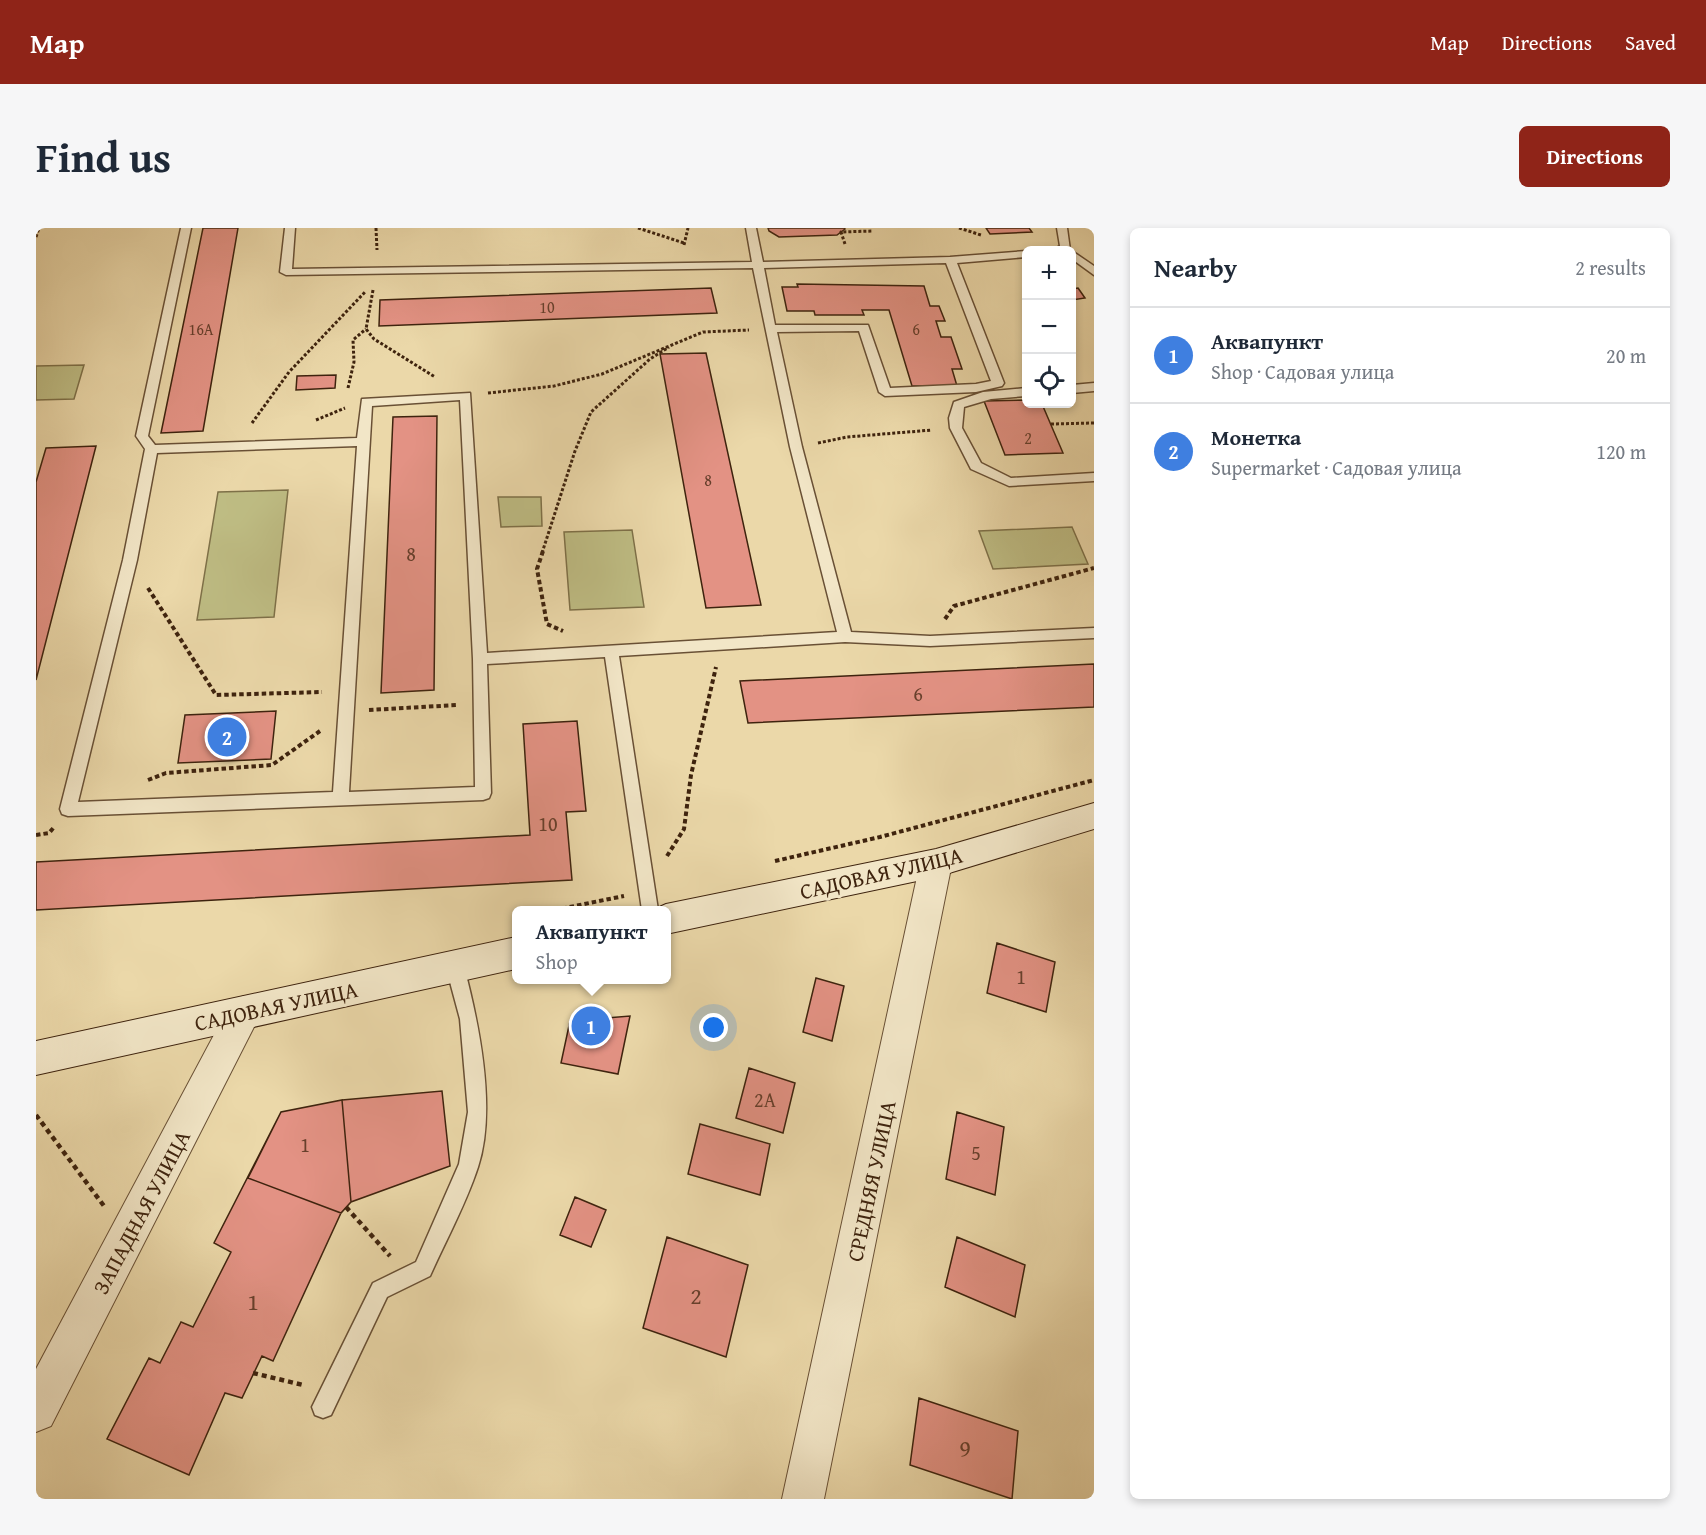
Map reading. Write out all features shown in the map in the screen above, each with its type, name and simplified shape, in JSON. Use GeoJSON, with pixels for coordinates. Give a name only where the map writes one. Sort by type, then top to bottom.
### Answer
{"type":"FeatureCollection","features":[{"type":"Feature","properties":{"kind":"main road","name":"САДОВАЯ УЛИЦА"},"geometry":{"type":"LineString","coordinates":[[671,919],[936,863],[1094,816]]}},
{"type":"Feature","properties":{"kind":"main road","name":"САДОВАЯ УЛИЦА"},"geometry":{"type":"LineString","coordinates":[[36,1058],[512,955]]}},
{"type":"Feature","properties":{"kind":"street","name":"СРЕДНЯЯ УЛИЦА"},"geometry":{"type":"LineString","coordinates":[[803,1499],[868,1197],[936,863]]}},
{"type":"Feature","properties":{"kind":"street","name":"ЗАПАДНАЯ УЛИЦА"},"geometry":{"type":"LineString","coordinates":[[36,1411],[244,1012]]}},
{"type":"Feature","properties":{"kind":"lane"},"geometry":{"type":"LineString","coordinates":[[186,228],[142,436],[151,449],[130,560],[68,809],[483,794],[482,703],[466,396],[366,402],[341,798]]}},
{"type":"Feature","properties":{"kind":"lane"},"geometry":{"type":"LineString","coordinates":[[290,228],[286,272],[950,261],[1022,254]]}},
{"type":"Feature","properties":{"kind":"lane"},"geometry":{"type":"LineString","coordinates":[[751,228],[796,447],[846,637]]}},
{"type":"Feature","properties":{"kind":"lane"},"geometry":{"type":"LineString","coordinates":[[1062,228],[1064,246]]}},
{"type":"Feature","properties":{"kind":"lane"},"geometry":{"type":"LineString","coordinates":[[1076,259],[1094,272]]}},
{"type":"Feature","properties":{"kind":"lane"},"geometry":{"type":"LineString","coordinates":[[770,329],[864,327],[885,392],[976,388],[998,383],[950,261]]}},
{"type":"Feature","properties":{"kind":"lane"},"geometry":{"type":"LineString","coordinates":[[1076,389],[1094,387]]}},
{"type":"Feature","properties":{"kind":"lane"},"geometry":{"type":"LineString","coordinates":[[1022,392],[997,393],[969,399],[958,405],[955,418],[956,428],[976,466],[1009,482],[1094,477]]}},
{"type":"Feature","properties":{"kind":"lane"},"geometry":{"type":"LineString","coordinates":[[151,449],[364,442]]}},
{"type":"Feature","properties":{"kind":"lane"},"geometry":{"type":"LineString","coordinates":[[480,659],[846,637],[930,641],[1094,633]]}},
{"type":"Feature","properties":{"kind":"lane"},"geometry":{"type":"LineString","coordinates":[[611,651],[649,906]]}},
{"type":"Feature","properties":{"kind":"lane"},"geometry":{"type":"LineString","coordinates":[[327,1399],[380,1290],[423,1269],[469,1165],[477,1112],[468,1019],[455,967]]}},
{"type":"Feature","properties":{"kind":"path"},"geometry":{"type":"LineString","coordinates":[[36,237],[39,228]]}},
{"type":"Feature","properties":{"kind":"path"},"geometry":{"type":"LineString","coordinates":[[343,409],[354,362],[353,340],[366,329],[377,271],[376,228]]}},
{"type":"Feature","properties":{"kind":"path"},"geometry":{"type":"LineString","coordinates":[[638,228],[684,243]]}},
{"type":"Feature","properties":{"kind":"path"},"geometry":{"type":"LineString","coordinates":[[841,232],[873,231]]}},
{"type":"Feature","properties":{"kind":"path"},"geometry":{"type":"LineString","coordinates":[[250,426],[265,402],[323,334],[362,297],[377,271]]}},
{"type":"Feature","properties":{"kind":"path"},"geometry":{"type":"LineString","coordinates":[[366,329],[374,339],[466,396],[554,386],[602,374],[703,332],[770,329]]}},
{"type":"Feature","properties":{"kind":"path"},"geometry":{"type":"LineString","coordinates":[[611,651],[547,624],[537,569],[575,451],[591,412],[650,359],[677,342]]}},
{"type":"Feature","properties":{"kind":"path"},"geometry":{"type":"LineString","coordinates":[[1051,424],[1094,423]]}},
{"type":"Feature","properties":{"kind":"path"},"geometry":{"type":"LineString","coordinates":[[796,447],[847,437],[956,428]]}},
{"type":"Feature","properties":{"kind":"path"},"geometry":{"type":"LineString","coordinates":[[130,560],[216,695],[348,691]]}},
{"type":"Feature","properties":{"kind":"path"},"geometry":{"type":"LineString","coordinates":[[930,641],[954,606],[1094,568]]}},
{"type":"Feature","properties":{"kind":"path"},"geometry":{"type":"LineString","coordinates":[[574,906],[646,891],[684,828],[691,774],[722,643]]}},
{"type":"Feature","properties":{"kind":"path"},"geometry":{"type":"LineString","coordinates":[[144,781],[166,773],[272,765],[346,712],[482,703]]}},
{"type":"Feature","properties":{"kind":"path"},"geometry":{"type":"LineString","coordinates":[[775,861],[880,837],[1094,780]]}},
{"type":"Feature","properties":{"kind":"path"},"geometry":{"type":"LineString","coordinates":[[36,1115],[106,1209]]}},
{"type":"Feature","properties":{"kind":"path"},"geometry":{"type":"LineString","coordinates":[[346,1208],[409,1276]]}},
{"type":"Feature","properties":{"kind":"path"},"geometry":{"type":"LineString","coordinates":[[254,1373],[327,1399]]}},
{"type":"Feature","properties":{"kind":"shaded area"},"geometry":{"type":"Polygon","coordinates":[[[84,365],[74,399],[36,400],[36,366],[84,365]]]}},
{"type":"Feature","properties":{"kind":"shaded area"},"geometry":{"type":"Polygon","coordinates":[[[288,490],[274,617],[197,620],[218,492],[288,490]]]}},
{"type":"Feature","properties":{"kind":"shaded area"},"geometry":{"type":"Polygon","coordinates":[[[498,497],[541,497],[542,526],[501,527],[498,497]]]}},
{"type":"Feature","properties":{"kind":"shaded area"},"geometry":{"type":"Polygon","coordinates":[[[1072,527],[1088,564],[993,569],[979,531],[1072,527]]]}},
{"type":"Feature","properties":{"kind":"shaded area"},"geometry":{"type":"Polygon","coordinates":[[[632,530],[644,607],[570,610],[564,532],[632,530]]]}},
{"type":"Feature","properties":{"kind":"building"},"geometry":{"type":"Polygon","coordinates":[[[203,228],[238,228],[203,431],[161,433],[203,228]]]}},
{"type":"Feature","properties":{"kind":"building"},"geometry":{"type":"Polygon","coordinates":[[[768,228],[845,229],[837,235],[779,237],[768,228]]]}},
{"type":"Feature","properties":{"kind":"building"},"geometry":{"type":"Polygon","coordinates":[[[986,228],[1029,228],[1032,232],[990,234],[986,228]]]}},
{"type":"Feature","properties":{"kind":"building"},"geometry":{"type":"Polygon","coordinates":[[[797,284],[924,286],[930,306],[939,306],[945,321],[936,321],[941,337],[951,337],[962,369],[952,369],[957,386],[912,386],[889,310],[862,310],[864,315],[815,315],[814,311],[787,311],[782,287],[798,287],[797,284]]]}},
{"type":"Feature","properties":{"kind":"building"},"geometry":{"type":"Polygon","coordinates":[[[711,288],[717,313],[379,326],[380,300],[711,288]]]}},
{"type":"Feature","properties":{"kind":"building"},"geometry":{"type":"Polygon","coordinates":[[[1076,288],[1078,288],[1085,298],[1076,299],[1076,288]]]}},
{"type":"Feature","properties":{"kind":"building"},"geometry":{"type":"Polygon","coordinates":[[[706,353],[761,605],[706,608],[660,354],[706,353]]]}},
{"type":"Feature","properties":{"kind":"building"},"geometry":{"type":"Polygon","coordinates":[[[336,375],[335,388],[296,390],[297,376],[336,375]]]}},
{"type":"Feature","properties":{"kind":"building"},"geometry":{"type":"Polygon","coordinates":[[[1022,400],[1022,408],[1044,408],[1063,453],[1005,455],[984,401],[1022,400]]]}},
{"type":"Feature","properties":{"kind":"building"},"geometry":{"type":"Polygon","coordinates":[[[437,416],[434,690],[381,693],[393,417],[437,416]]]}},
{"type":"Feature","properties":{"kind":"building"},"geometry":{"type":"Polygon","coordinates":[[[96,446],[36,680],[36,482],[46,448],[96,446]]]}},
{"type":"Feature","properties":{"kind":"building"},"geometry":{"type":"Polygon","coordinates":[[[1094,664],[1094,707],[748,723],[740,681],[1094,664]]]}},
{"type":"Feature","properties":{"kind":"building"},"geometry":{"type":"Polygon","coordinates":[[[276,711],[271,759],[178,763],[185,715],[276,711]]]}},
{"type":"Feature","properties":{"kind":"building"},"geometry":{"type":"Polygon","coordinates":[[[577,721],[586,811],[566,812],[572,880],[36,910],[36,862],[530,835],[523,724],[577,721]]]}},
{"type":"Feature","properties":{"kind":"building"},"geometry":{"type":"Polygon","coordinates":[[[997,943],[1055,962],[1046,1012],[987,993],[997,943]]]}},
{"type":"Feature","properties":{"kind":"building"},"geometry":{"type":"Polygon","coordinates":[[[816,978],[844,986],[832,1041],[803,1032],[816,978]]]}},
{"type":"Feature","properties":{"kind":"building"},"geometry":{"type":"Polygon","coordinates":[[[630,1016],[618,1074],[561,1063],[570,1021],[630,1016]]]}},
{"type":"Feature","properties":{"kind":"building"},"geometry":{"type":"Polygon","coordinates":[[[749,1068],[795,1083],[783,1133],[736,1118],[749,1068]]]}},
{"type":"Feature","properties":{"kind":"building"},"geometry":{"type":"Polygon","coordinates":[[[442,1091],[450,1166],[351,1202],[341,1213],[273,1361],[262,1356],[242,1398],[225,1393],[189,1475],[107,1439],[149,1358],[160,1363],[181,1322],[193,1327],[231,1252],[214,1243],[281,1112],[342,1100],[442,1091]]]}},
{"type":"Feature","properties":{"kind":"building"},"geometry":{"type":"Polygon","coordinates":[[[342,1100],[351,1202],[341,1213],[248,1178],[281,1112],[342,1100]]]}},
{"type":"Feature","properties":{"kind":"building"},"geometry":{"type":"Polygon","coordinates":[[[957,1112],[1004,1127],[995,1195],[946,1179],[957,1112]]]}},
{"type":"Feature","properties":{"kind":"building"},"geometry":{"type":"Polygon","coordinates":[[[700,1124],[770,1144],[760,1195],[688,1174],[700,1124]]]}},
{"type":"Feature","properties":{"kind":"building"},"geometry":{"type":"Polygon","coordinates":[[[575,1197],[606,1210],[591,1247],[560,1235],[575,1197]]]}},
{"type":"Feature","properties":{"kind":"building"},"geometry":{"type":"Polygon","coordinates":[[[667,1237],[748,1265],[726,1357],[643,1328],[667,1237]]]}},
{"type":"Feature","properties":{"kind":"building"},"geometry":{"type":"Polygon","coordinates":[[[957,1237],[1025,1265],[1015,1317],[945,1287],[957,1237]]]}},
{"type":"Feature","properties":{"kind":"building"},"geometry":{"type":"Polygon","coordinates":[[[919,1398],[1018,1431],[1012,1499],[910,1465],[919,1398]]]}},
{"type":"Feature","properties":{"kind":"place","name":"Монетка"},"geometry":{"type":"Point","coordinates":[227,737]}},
{"type":"Feature","properties":{"kind":"place","name":"Аквапункт"},"geometry":{"type":"Point","coordinates":[591,1026]}}]}
